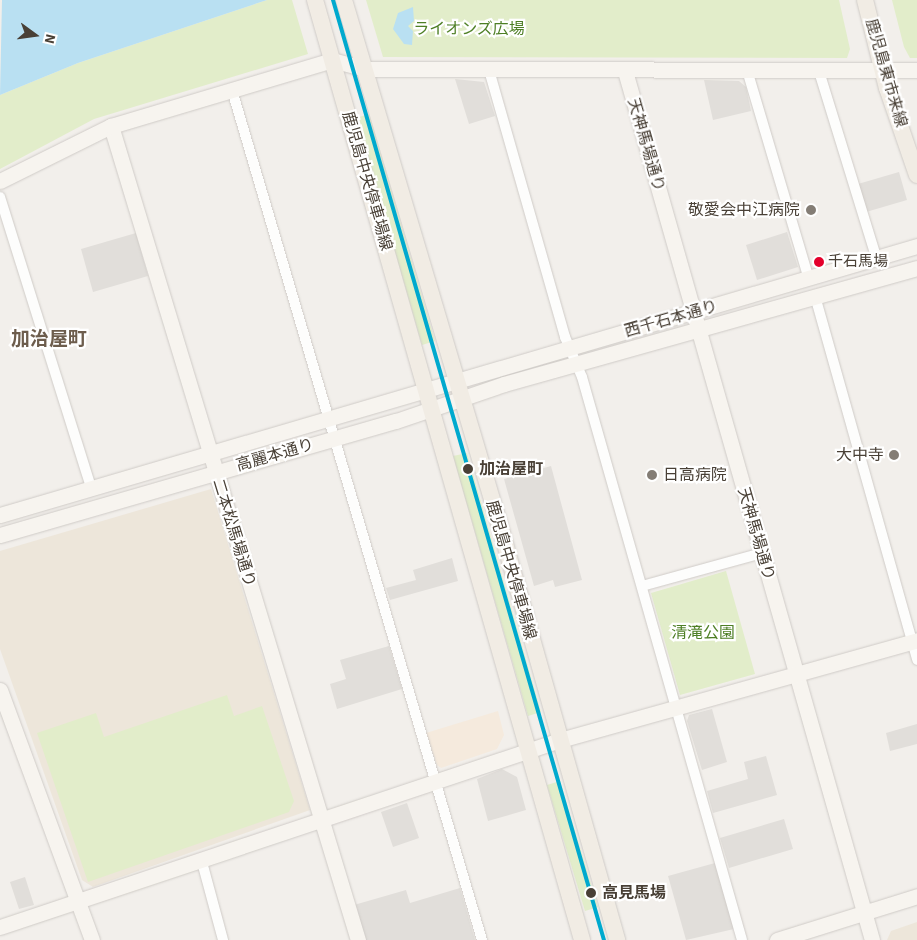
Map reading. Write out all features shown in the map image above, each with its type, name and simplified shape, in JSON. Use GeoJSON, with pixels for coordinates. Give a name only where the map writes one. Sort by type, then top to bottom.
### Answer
{"type":"FeatureCollection","features":[{"type":"Feature","properties":{"kind":"main road","name":"鹿児島中央停車場線"},"geometry":{"type":"LineString","coordinates":[[315,0],[582,940]]}},
{"type":"Feature","properties":{"kind":"main road","name":"鹿児島中央停車場線"},"geometry":{"type":"LineString","coordinates":[[344,0],[462,398],[617,940]]}},
{"type":"Feature","properties":{"kind":"main road","name":"鹿児島東市来線"},"geometry":{"type":"LineString","coordinates":[[865,0],[882,69],[917,175]]}},
{"type":"Feature","properties":{"kind":"street"},"geometry":{"type":"LineString","coordinates":[[0,181],[111,126],[332,60],[365,69],[748,70],[818,68],[917,70]]}},
{"type":"Feature","properties":{"kind":"street"},"geometry":{"type":"LineString","coordinates":[[818,68],[876,258]]}},
{"type":"Feature","properties":{"kind":"street"},"geometry":{"type":"LineString","coordinates":[[489,70],[642,586],[742,940]]}},
{"type":"Feature","properties":{"kind":"street","name":"天神馬場通り"},"geometry":{"type":"LineString","coordinates":[[625,70],[795,675],[872,940]]}},
{"type":"Feature","properties":{"kind":"street"},"geometry":{"type":"LineString","coordinates":[[748,70],[809,279]]}},
{"type":"Feature","properties":{"kind":"street"},"geometry":{"type":"LineString","coordinates":[[232,90],[482,940]]}},
{"type":"Feature","properties":{"kind":"street","name":"二本松馬場通り"},"geometry":{"type":"LineString","coordinates":[[111,126],[358,940]]}},
{"type":"Feature","properties":{"kind":"street"},"geometry":{"type":"LineString","coordinates":[[0,197],[91,487]]}},
{"type":"Feature","properties":{"kind":"street","name":"西千石本通り"},"geometry":{"type":"LineString","coordinates":[[425,390],[917,246]]}},
{"type":"Feature","properties":{"kind":"street","name":"西千石本通り"},"geometry":{"type":"LineString","coordinates":[[462,398],[698,329],[917,268]]}},
{"type":"Feature","properties":{"kind":"street"},"geometry":{"type":"LineString","coordinates":[[815,296],[914,641],[917,660]]}},
{"type":"Feature","properties":{"kind":"street","name":"高麗本通り"},"geometry":{"type":"LineString","coordinates":[[0,515],[425,390]]}},
{"type":"Feature","properties":{"kind":"street","name":"高麗本通り"},"geometry":{"type":"LineString","coordinates":[[0,535],[335,438],[462,398]]}},
{"type":"Feature","properties":{"kind":"street"},"geometry":{"type":"LineString","coordinates":[[642,586],[762,553]]}},
{"type":"Feature","properties":{"kind":"street"},"geometry":{"type":"LineString","coordinates":[[0,927],[202,862],[560,740],[914,641]]}},
{"type":"Feature","properties":{"kind":"street"},"geometry":{"type":"LineString","coordinates":[[0,690],[92,940]]}},
{"type":"Feature","properties":{"kind":"street"},"geometry":{"type":"LineString","coordinates":[[202,862],[223,940]]}},
{"type":"Feature","properties":{"kind":"street"},"geometry":{"type":"LineString","coordinates":[[777,940],[917,896]]}},
{"type":"Feature","properties":{"kind":"shaded area"},"geometry":{"type":"Polygon","coordinates":[[[455,79],[484,82],[495,116],[469,124],[455,79]]]}},
{"type":"Feature","properties":{"kind":"shaded area"},"geometry":{"type":"Polygon","coordinates":[[[704,80],[739,81],[746,87],[751,111],[713,120],[704,80]]]}},
{"type":"Feature","properties":{"kind":"shaded area"},"geometry":{"type":"Polygon","coordinates":[[[899,172],[907,200],[866,212],[858,184],[899,172]]]}},
{"type":"Feature","properties":{"kind":"shaded area"},"geometry":{"type":"Polygon","coordinates":[[[787,232],[798,267],[757,280],[746,245],[787,232]]]}},
{"type":"Feature","properties":{"kind":"shaded area"},"geometry":{"type":"Polygon","coordinates":[[[136,233],[148,276],[93,292],[81,249],[136,233]]]}},
{"type":"Feature","properties":{"kind":"shaded area"},"geometry":{"type":"Polygon","coordinates":[[[551,466],[582,580],[555,587],[553,580],[534,586],[504,479],[551,466]]]}},
{"type":"Feature","properties":{"kind":"shaded area"},"geometry":{"type":"Polygon","coordinates":[[[211,489],[310,810],[93,887],[82,880],[0,649],[0,551],[211,489]]]}},
{"type":"Feature","properties":{"kind":"shaded area"},"geometry":{"type":"Polygon","coordinates":[[[452,558],[458,581],[390,600],[386,588],[416,580],[413,570],[452,558]]]}},
{"type":"Feature","properties":{"kind":"shaded area"},"geometry":{"type":"Polygon","coordinates":[[[389,646],[402,689],[337,709],[330,684],[346,679],[340,660],[389,646]]]}},
{"type":"Feature","properties":{"kind":"shaded area"},"geometry":{"type":"Polygon","coordinates":[[[712,709],[727,762],[702,770],[687,721],[689,715],[712,709]]]}},
{"type":"Feature","properties":{"kind":"shaded area"},"geometry":{"type":"Polygon","coordinates":[[[498,711],[504,735],[497,749],[441,768],[437,765],[426,733],[498,711]]]}},
{"type":"Feature","properties":{"kind":"shaded area"},"geometry":{"type":"Polygon","coordinates":[[[917,724],[917,744],[890,751],[886,733],[917,724]]]}},
{"type":"Feature","properties":{"kind":"shaded area"},"geometry":{"type":"Polygon","coordinates":[[[766,756],[777,795],[713,813],[707,791],[748,779],[744,762],[766,756]]]}},
{"type":"Feature","properties":{"kind":"shaded area"},"geometry":{"type":"Polygon","coordinates":[[[502,769],[517,777],[526,810],[488,821],[477,779],[502,769]]]}},
{"type":"Feature","properties":{"kind":"shaded area"},"geometry":{"type":"Polygon","coordinates":[[[407,803],[419,838],[393,847],[381,812],[407,803]]]}},
{"type":"Feature","properties":{"kind":"shaded area"},"geometry":{"type":"Polygon","coordinates":[[[784,819],[793,849],[729,868],[720,838],[784,819]]]}},
{"type":"Feature","properties":{"kind":"shaded area"},"geometry":{"type":"Polygon","coordinates":[[[715,863],[734,929],[686,940],[668,876],[715,863]]]}},
{"type":"Feature","properties":{"kind":"shaded area"},"geometry":{"type":"Polygon","coordinates":[[[25,877],[34,905],[19,909],[10,882],[25,877]]]}},
{"type":"Feature","properties":{"kind":"shaded area"},"geometry":{"type":"Polygon","coordinates":[[[460,888],[475,940],[365,940],[354,905],[406,890],[410,903],[460,888]]]}},
{"type":"Feature","properties":{"kind":"shaded area"},"geometry":{"type":"Polygon","coordinates":[[[917,922],[917,940],[887,940],[891,931],[917,922]]]}},
{"type":"Feature","properties":{"kind":"green space"},"geometry":{"type":"Polygon","coordinates":[[[267,0],[292,0],[308,54],[94,119],[0,169],[0,95],[78,63],[267,0]]]}},
{"type":"Feature","properties":{"kind":"green space","name":"ライオンズ広場"},"geometry":{"type":"Polygon","coordinates":[[[366,0],[839,0],[850,49],[847,58],[383,57],[366,0]]]}},
{"type":"Feature","properties":{"kind":"green space"},"geometry":{"type":"Polygon","coordinates":[[[892,0],[917,0],[917,58],[910,58],[904,47],[892,0]]]}},
{"type":"Feature","properties":{"kind":"green space"},"geometry":{"type":"Polygon","coordinates":[[[369,114],[435,341],[422,345],[356,118],[369,114]]]}},
{"type":"Feature","properties":{"kind":"green space"},"geometry":{"type":"Polygon","coordinates":[[[467,453],[541,712],[528,716],[453,456],[467,453]]]}},
{"type":"Feature","properties":{"kind":"green space","name":"清滝公園"},"geometry":{"type":"Polygon","coordinates":[[[726,571],[755,674],[680,695],[651,593],[726,571]]]}},
{"type":"Feature","properties":{"kind":"green space"},"geometry":{"type":"Polygon","coordinates":[[[227,695],[234,716],[262,706],[294,801],[289,812],[88,882],[37,733],[96,713],[104,737],[227,695]]]}},
{"type":"Feature","properties":{"kind":"green space"},"geometry":{"type":"Polygon","coordinates":[[[560,781],[598,907],[585,911],[547,785],[560,781]]]}},
{"type":"Feature","properties":{"kind":"water"},"geometry":{"type":"Polygon","coordinates":[[[2,0],[267,0],[78,63],[0,95],[2,0]]]}},
{"type":"Feature","properties":{"kind":"water"},"geometry":{"type":"Polygon","coordinates":[[[413,7],[414,21],[408,26],[413,31],[412,45],[404,44],[393,29],[398,13],[413,7]]]}},
{"type":"Feature","properties":{"kind":"transit line"},"geometry":{"type":"LineString","coordinates":[[333,0],[604,940]]}},
{"type":"Feature","properties":{"kind":"place","name":"敬愛会中江病院"},"geometry":{"type":"Point","coordinates":[811,210]}},
{"type":"Feature","properties":{"kind":"place","name":"千石馬場"},"geometry":{"type":"Point","coordinates":[819,262]}},
{"type":"Feature","properties":{"kind":"place","name":"大中寺"},"geometry":{"type":"Point","coordinates":[894,455]}},
{"type":"Feature","properties":{"kind":"place","name":"加治屋町"},"geometry":{"type":"Point","coordinates":[468,469]}},
{"type":"Feature","properties":{"kind":"place","name":"日高病院"},"geometry":{"type":"Point","coordinates":[652,475]}},
{"type":"Feature","properties":{"kind":"place","name":"高見馬場"},"geometry":{"type":"Point","coordinates":[591,893]}},
{"type":"Feature","properties":{"kind":"district","name":"加治屋町"},"geometry":{"type":"Point","coordinates":[49,340]}}]}
